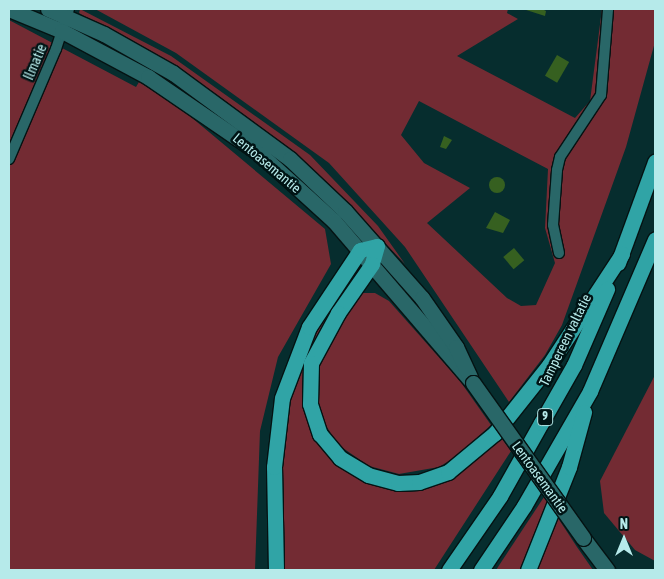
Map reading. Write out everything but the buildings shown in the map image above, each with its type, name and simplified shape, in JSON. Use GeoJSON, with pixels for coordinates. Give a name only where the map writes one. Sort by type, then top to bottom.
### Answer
{"type":"FeatureCollection","features":[{"type":"Feature","properties":{"kind":"highway","name":"Tampereen valtatie"},"geometry":{"type":"LineString","coordinates":[[449,570],[500,496],[574,365],[622,254],[655,162]]}},
{"type":"Feature","properties":{"kind":"highway","name":"9"},"geometry":{"type":"LineString","coordinates":[[481,570],[524,506],[590,392],[655,239]]}},
{"type":"Feature","properties":{"kind":"highway"},"geometry":{"type":"LineString","coordinates":[[276,570],[274,460],[282,398],[308,327],[360,250],[377,246],[372,264],[338,313],[314,357],[308,379],[310,404],[320,434],[347,464],[379,479],[410,483],[448,472],[495,433],[549,365],[622,254]]}},
{"type":"Feature","properties":{"kind":"highway"},"geometry":{"type":"LineString","coordinates":[[528,570],[569,467],[590,392]]}},
{"type":"Feature","properties":{"kind":"main road","name":"Lentoasemantie"},"geometry":{"type":"LineString","coordinates":[[9,9],[62,31],[148,77],[224,127],[312,200],[360,250],[473,383],[607,570]]}},
{"type":"Feature","properties":{"kind":"main road","name":"Lentoasemantie"},"geometry":{"type":"LineString","coordinates":[[48,9],[68,12],[159,64],[241,120],[322,188],[377,246],[440,320],[473,383]]}},
{"type":"Feature","properties":{"kind":"street"},"geometry":{"type":"LineString","coordinates":[[559,253],[553,225],[557,170],[560,157],[601,95],[608,9]]}},
{"type":"Feature","properties":{"kind":"street","name":"Ilmatie"},"geometry":{"type":"LineString","coordinates":[[9,159],[62,31],[68,12]]}},
{"type":"Feature","properties":{"kind":"shaded area"},"geometry":{"type":"Polygon","coordinates":[[[80,9],[171,56],[310,155],[378,226],[405,264],[347,203],[282,143],[216,94],[79,13],[80,9]]]}},
{"type":"Feature","properties":{"kind":"shaded area"},"geometry":{"type":"Polygon","coordinates":[[[95,9],[508,9],[507,13],[518,19],[457,56],[575,118],[590,101],[602,9],[655,9],[655,42],[626,147],[562,325],[545,355],[509,402],[405,247],[329,163],[176,53],[95,9]],[[419,101],[401,135],[424,163],[470,188],[427,223],[507,298],[521,306],[536,305],[555,263],[545,228],[548,169],[419,101]]]}},
{"type":"Feature","properties":{"kind":"shaded area"},"geometry":{"type":"Polygon","coordinates":[[[9,20],[136,87],[139,82],[179,107],[325,229],[331,264],[278,357],[260,431],[255,570],[9,570],[9,20]]]}},
{"type":"Feature","properties":{"kind":"shaded area"},"geometry":{"type":"Polygon","coordinates":[[[348,280],[303,377],[306,418],[326,453],[361,480],[400,490],[456,475],[500,436],[511,451],[434,570],[284,570],[281,462],[289,395],[308,340],[348,280]]]}},
{"type":"Feature","properties":{"kind":"shaded area"},"geometry":{"type":"Polygon","coordinates":[[[359,293],[375,293],[389,301],[460,381],[491,425],[457,456],[439,467],[399,474],[369,466],[337,444],[321,417],[317,397],[319,364],[359,293]]]}},
{"type":"Feature","properties":{"kind":"shaded area"},"geometry":{"type":"Polygon","coordinates":[[[655,375],[655,561],[635,550],[604,513],[600,481],[655,375]]]}},
{"type":"Feature","properties":{"kind":"shaded area"},"geometry":{"type":"Polygon","coordinates":[[[544,497],[549,502],[523,570],[496,570],[544,497]]]}},
{"type":"Feature","properties":{"kind":"shaded area"},"geometry":{"type":"Polygon","coordinates":[[[556,515],[577,547],[593,570],[536,570],[556,515]]]}}]}
